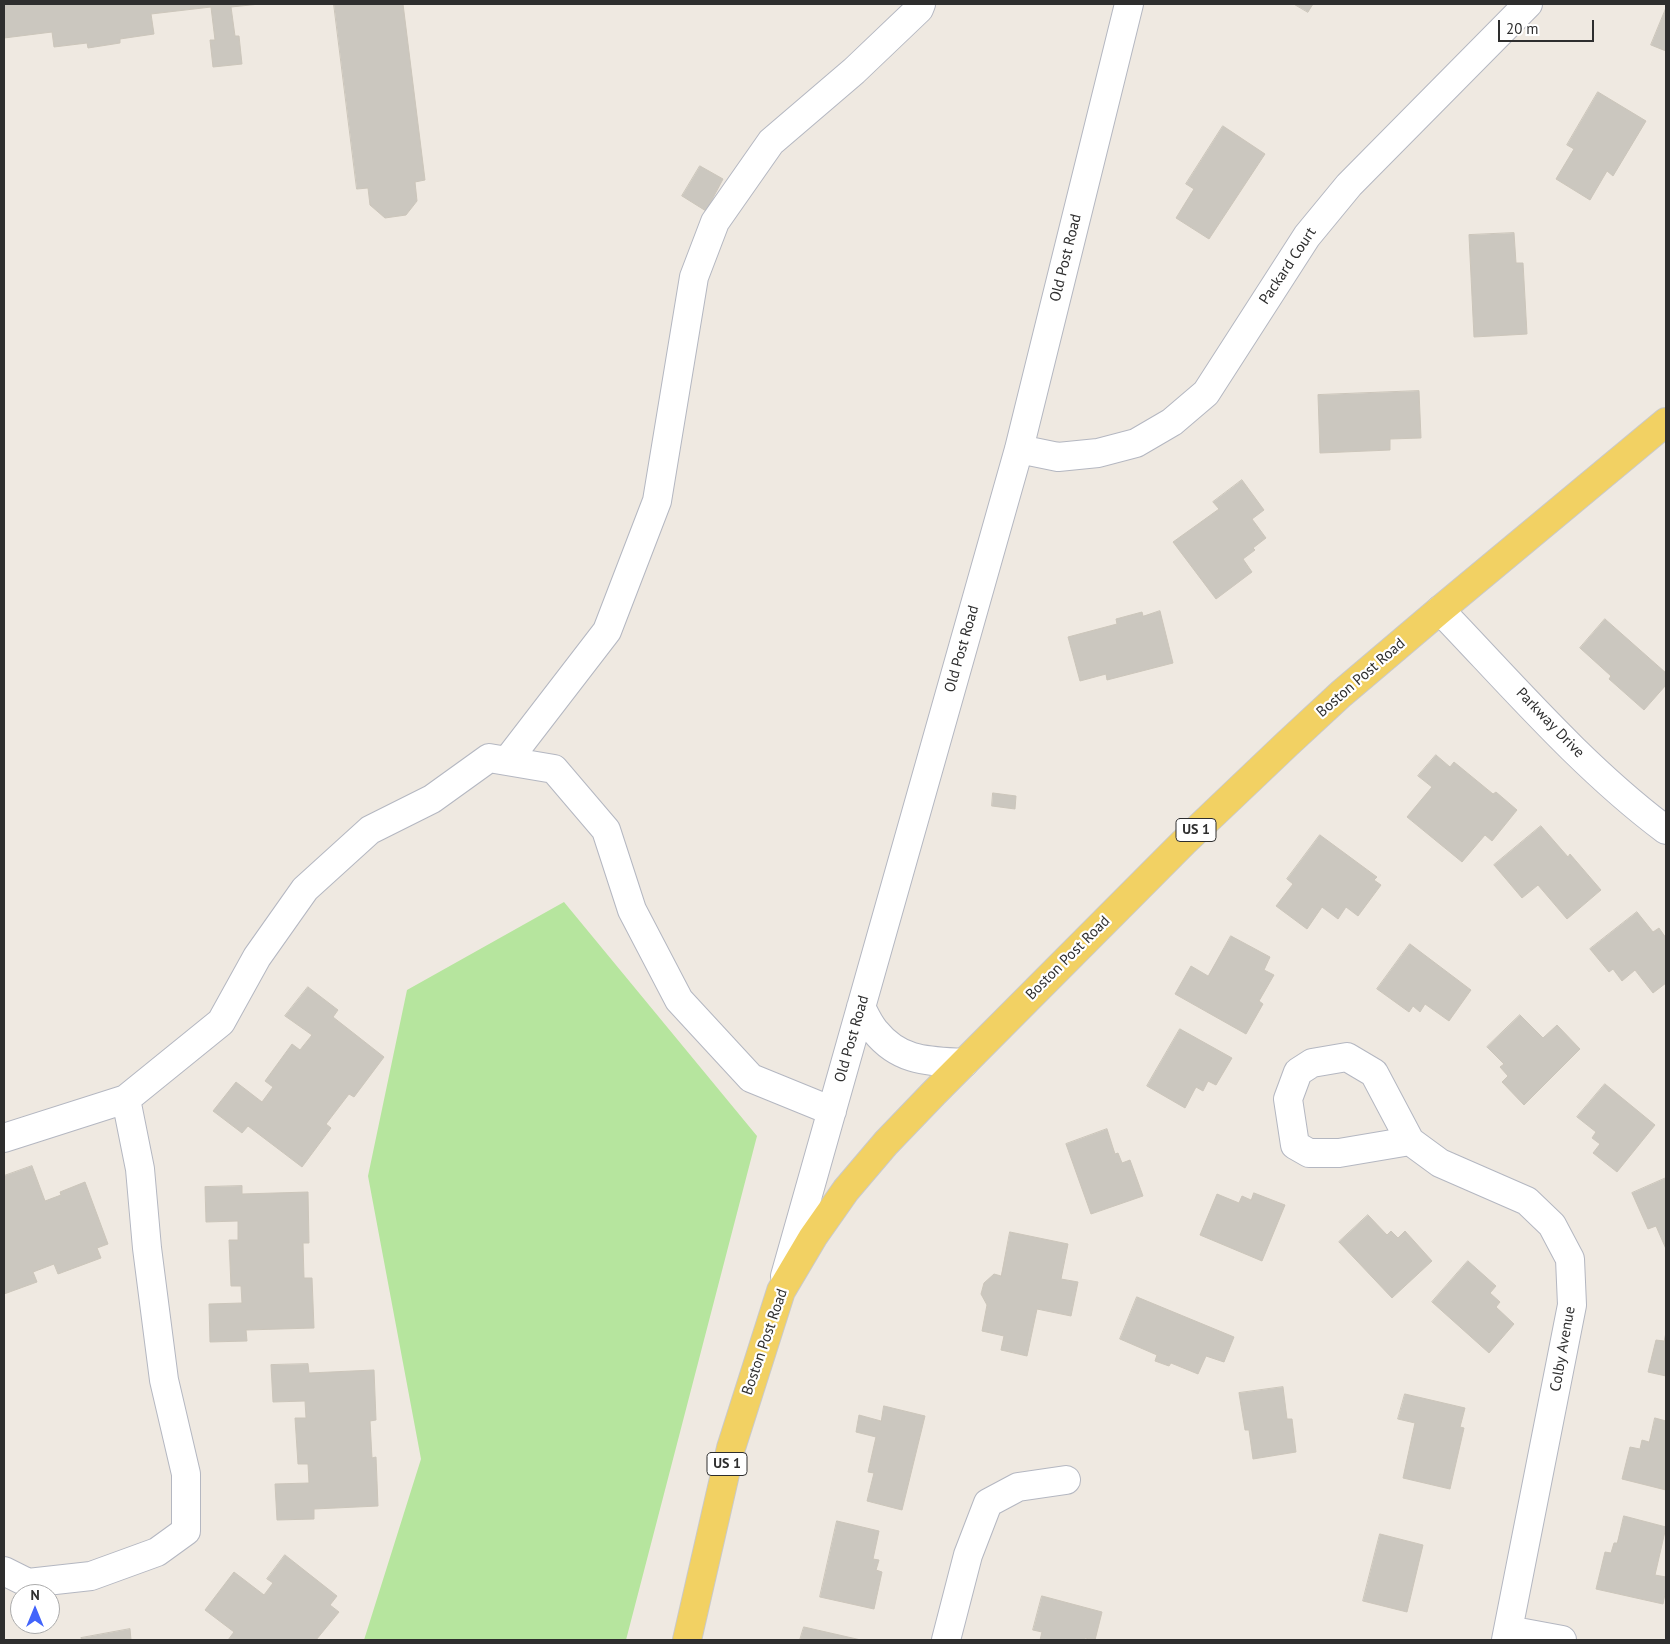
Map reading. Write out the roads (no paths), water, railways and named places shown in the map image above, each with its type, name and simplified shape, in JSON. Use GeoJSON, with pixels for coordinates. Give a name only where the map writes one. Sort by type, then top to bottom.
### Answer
{"type":"FeatureCollection","features":[{"type":"Feature","properties":{"kind":"main road","name":"Boston Post Road"},"geometry":{"type":"LineString","coordinates":[[687,1640],[731,1448],[781,1291],[813,1237],[846,1190],[886,1143],[1184,842],[1340,694],[1666,422]]}},
{"type":"Feature","properties":{"kind":"street"},"geometry":{"type":"LineString","coordinates":[[507,761],[607,631],[657,501],[694,277],[715,222],[771,142],[854,72],[919,9],[921,4]]}},
{"type":"Feature","properties":{"kind":"street","name":"Old Post Road"},"geometry":{"type":"LineString","coordinates":[[781,1291],[1019,449],[1129,4]]}},
{"type":"Feature","properties":{"kind":"street","name":"Packard Court"},"geometry":{"type":"LineString","coordinates":[[1019,449],[1058,456],[1098,453],[1136,443],[1172,422],[1206,393],[1307,236],[1349,185],[1528,4]]}},
{"type":"Feature","properties":{"kind":"street","name":"Parkway Drive"},"geometry":{"type":"LineString","coordinates":[[1440,610],[1578,754],[1617,790],[1663,822]]}},
{"type":"Feature","properties":{"kind":"street"},"geometry":{"type":"LineString","coordinates":[[4,1138],[126,1099],[221,1022],[257,957],[305,889],[370,830],[432,799],[489,758],[554,769],[606,830],[632,910],[679,1000],[751,1078],[832,1111]]}},
{"type":"Feature","properties":{"kind":"street"},"geometry":{"type":"LineString","coordinates":[[861,1007],[874,1031],[895,1050],[912,1058],[929,1062],[964,1063]]}},
{"type":"Feature","properties":{"kind":"street","name":"Colby Avenue"},"geometry":{"type":"LineString","coordinates":[[1410,1141],[1339,1153],[1309,1153],[1296,1145],[1288,1099],[1298,1072],[1312,1063],[1347,1057],[1374,1073],[1410,1141],[1440,1163],[1526,1201],[1552,1224],[1570,1258],[1572,1305],[1507,1635]]}},
{"type":"Feature","properties":{"kind":"street"},"geometry":{"type":"LineString","coordinates":[[4,1571],[28,1583],[91,1576],[157,1552],[186,1531],[186,1474],[164,1380],[147,1248],[140,1169],[126,1099]]}},
{"type":"Feature","properties":{"kind":"street"},"geometry":{"type":"LineString","coordinates":[[946,1640],[968,1555],[988,1503],[1018,1487],[1066,1480]]}},
{"type":"Feature","properties":{"kind":"street"},"geometry":{"type":"LineString","coordinates":[[1507,1635],[1562,1640]]}}]}
